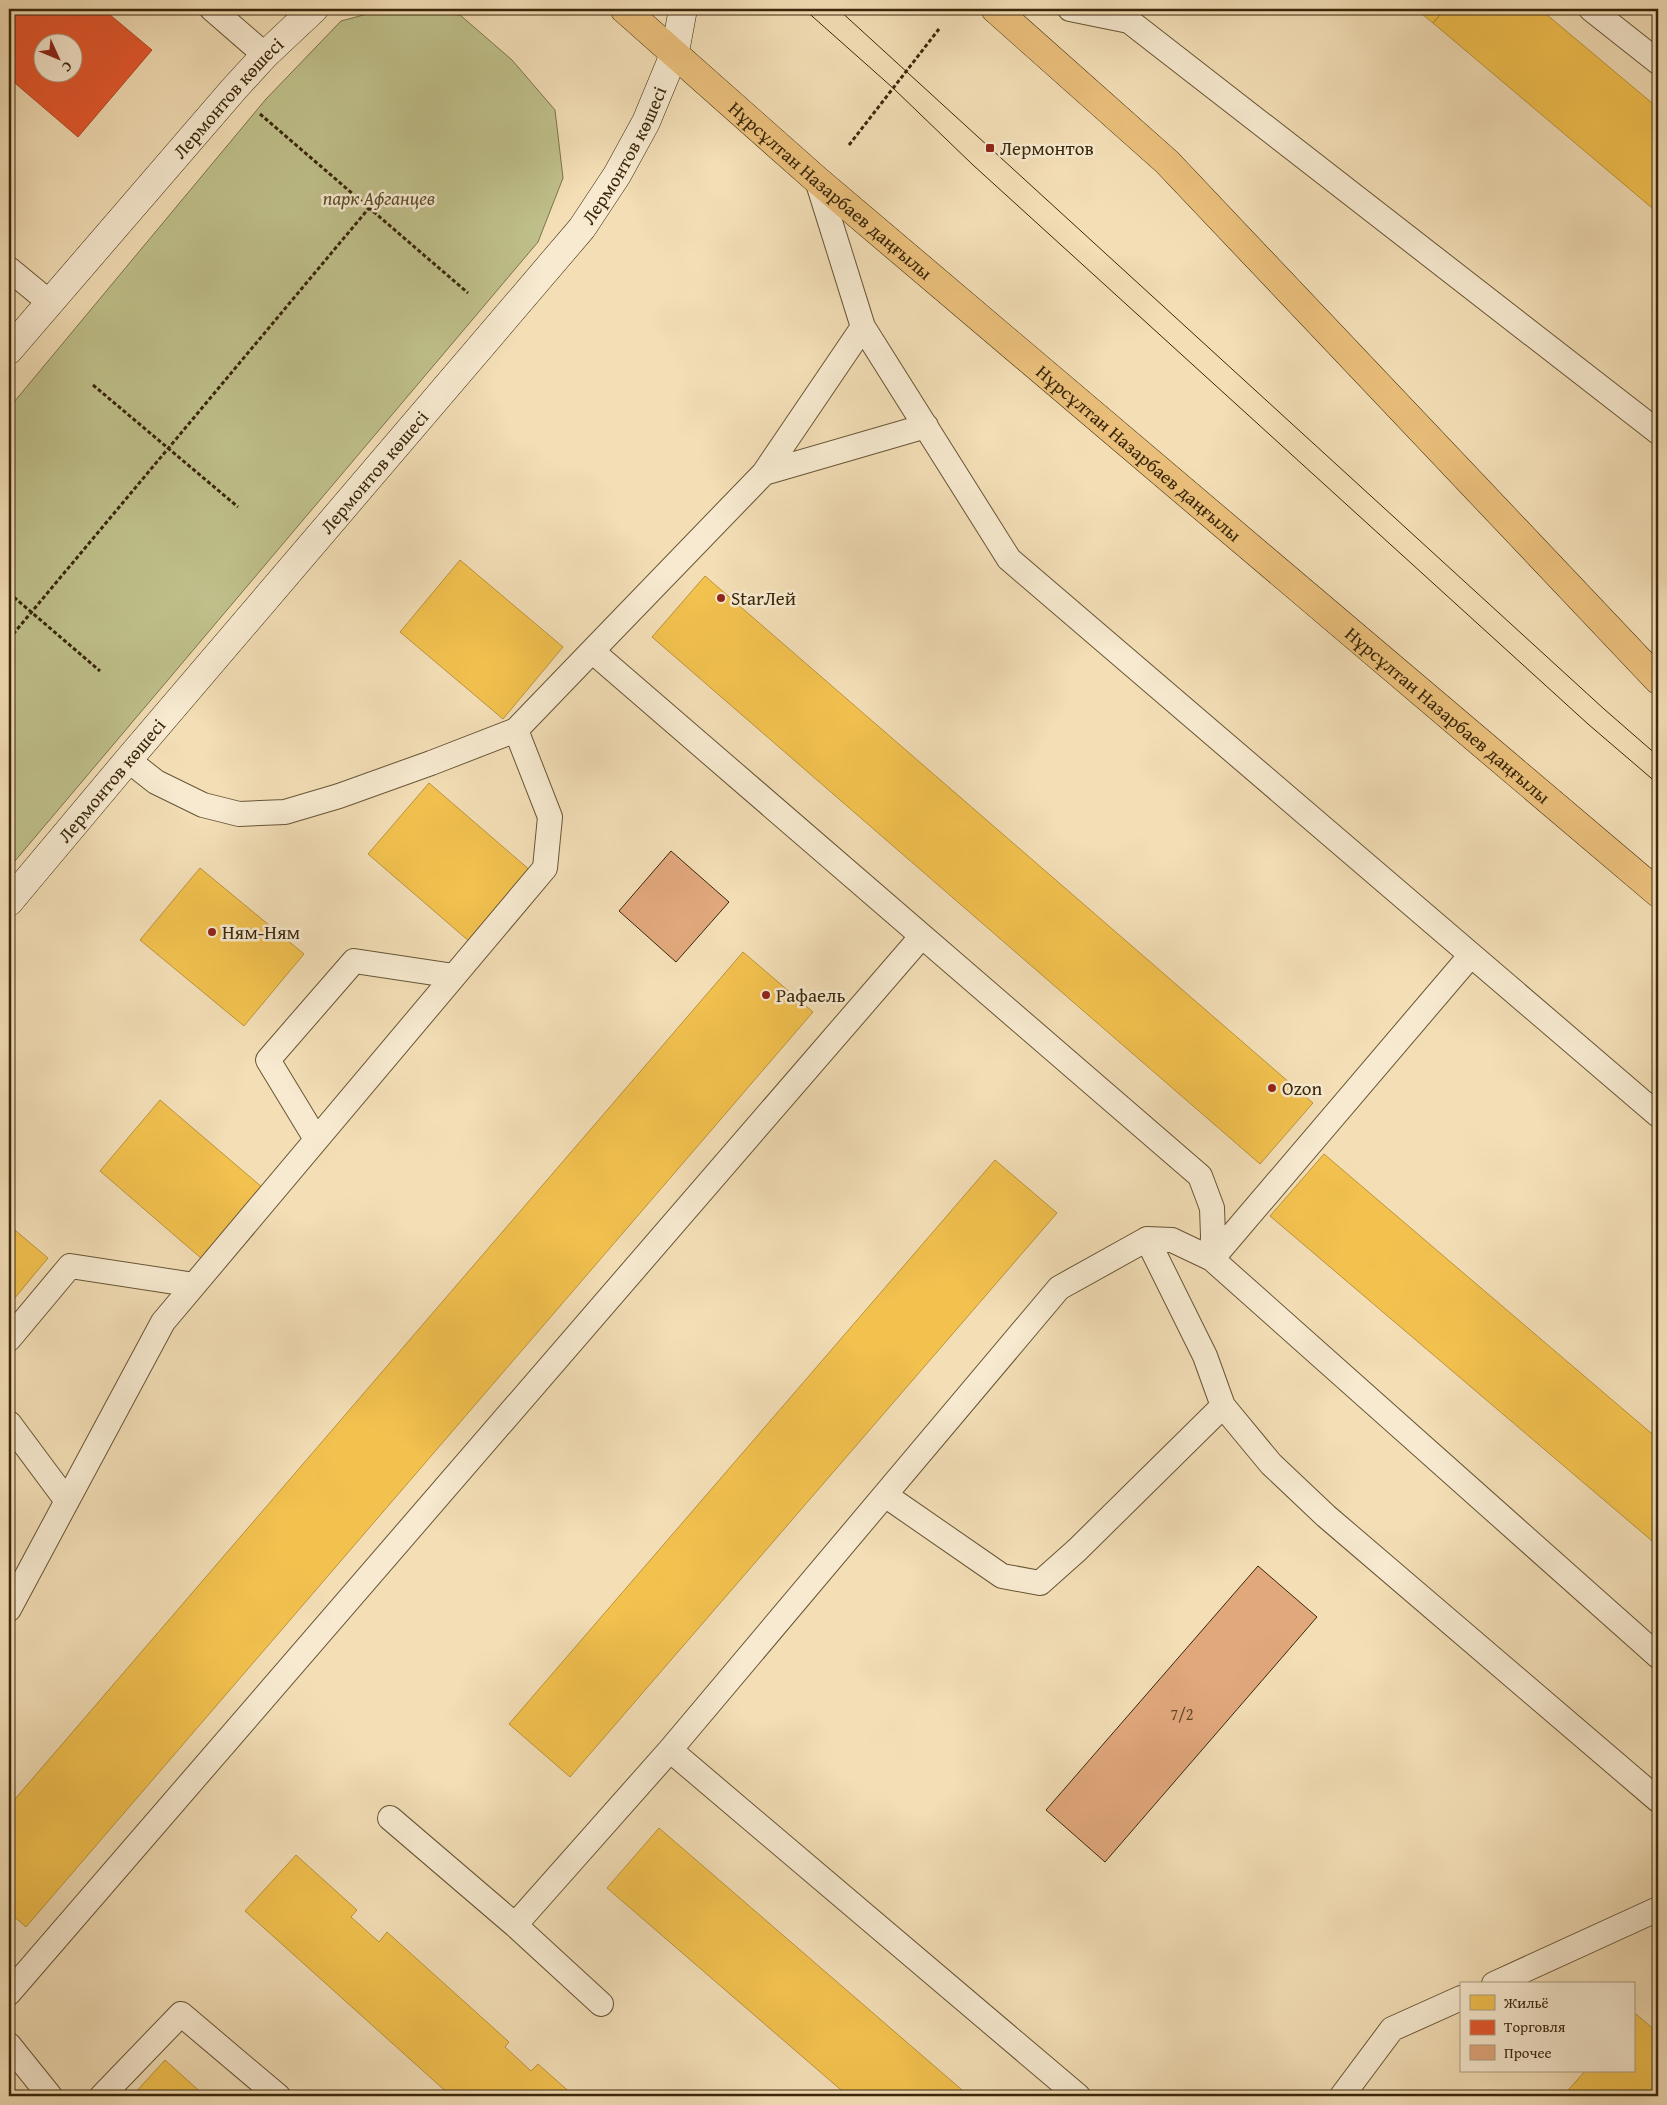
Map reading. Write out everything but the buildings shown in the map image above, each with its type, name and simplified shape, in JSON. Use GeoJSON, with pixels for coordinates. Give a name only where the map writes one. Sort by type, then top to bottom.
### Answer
{"type":"FeatureCollection","features":[{"type":"Feature","properties":{"kind":"main road","name":"Лермонтов көшесі"},"geometry":{"type":"LineString","coordinates":[[9,350],[233,90],[265,55],[314,9]]}},
{"type":"Feature","properties":{"kind":"main road","name":"Нұрсұлтан Назарбаев даңғылы"},"geometry":{"type":"LineString","coordinates":[[624,9],[818,180],[1658,893]]}},
{"type":"Feature","properties":{"kind":"main road","name":"Лермонтов көшесі"},"geometry":{"type":"LineString","coordinates":[[9,902],[582,228],[617,175],[646,122],[674,52],[683,9]]}},
{"type":"Feature","properties":{"kind":"main road"},"geometry":{"type":"LineString","coordinates":[[995,9],[1168,162],[1658,680]]}},
{"type":"Feature","properties":{"kind":"lane"},"geometry":{"type":"LineString","coordinates":[[212,9],[265,55]]}},
{"type":"Feature","properties":{"kind":"lane"},"geometry":{"type":"LineString","coordinates":[[1070,9],[1129,21],[1658,432]]}},
{"type":"Feature","properties":{"kind":"lane"},"geometry":{"type":"LineString","coordinates":[[1591,9],[1658,62]]}},
{"type":"Feature","properties":{"kind":"lane"},"geometry":{"type":"LineString","coordinates":[[818,180],[863,327],[1009,559],[1658,1115]]}},
{"type":"Feature","properties":{"kind":"lane"},"geometry":{"type":"LineString","coordinates":[[9,269],[49,302]]}},
{"type":"Feature","properties":{"kind":"lane"},"geometry":{"type":"LineString","coordinates":[[128,760],[156,782],[203,805],[239,814],[285,812],[339,796],[431,764],[516,730],[764,473],[863,327]]}},
{"type":"Feature","properties":{"kind":"lane"},"geometry":{"type":"LineString","coordinates":[[764,473],[926,426]]}},
{"type":"Feature","properties":{"kind":"lane"},"geometry":{"type":"LineString","coordinates":[[592,651],[1200,1176],[1212,1208],[1214,1236],[1212,1259]]}},
{"type":"Feature","properties":{"kind":"lane"},"geometry":{"type":"LineString","coordinates":[[9,1609],[163,1322],[544,868],[550,817],[516,730]]}},
{"type":"Feature","properties":{"kind":"lane"},"geometry":{"type":"LineString","coordinates":[[9,1993],[922,936]]}},
{"type":"Feature","properties":{"kind":"lane"},"geometry":{"type":"LineString","coordinates":[[1212,1259],[1471,955]]}},
{"type":"Feature","properties":{"kind":"lane"},"geometry":{"type":"LineString","coordinates":[[316,1139],[268,1060],[354,961],[454,976]]}},
{"type":"Feature","properties":{"kind":"lane"},"geometry":{"type":"LineString","coordinates":[[1147,1238],[1205,1356],[1222,1406],[1271,1464],[1326,1516],[1658,1800]]}},
{"type":"Feature","properties":{"kind":"lane"},"geometry":{"type":"LineString","coordinates":[[515,1925],[670,1750],[1059,1288],[1147,1238],[1172,1240],[1212,1259],[1658,1656]]}},
{"type":"Feature","properties":{"kind":"lane"},"geometry":{"type":"LineString","coordinates":[[9,1339],[70,1266],[194,1285]]}},
{"type":"Feature","properties":{"kind":"lane"},"geometry":{"type":"LineString","coordinates":[[885,1495],[1002,1576],[1040,1583],[1084,1543],[1222,1406]]}},
{"type":"Feature","properties":{"kind":"lane"},"geometry":{"type":"LineString","coordinates":[[9,1423],[67,1501]]}},
{"type":"Feature","properties":{"kind":"lane"},"geometry":{"type":"LineString","coordinates":[[670,1750],[1078,2096]]}},
{"type":"Feature","properties":{"kind":"lane"},"geometry":{"type":"LineString","coordinates":[[390,1818],[515,1925],[601,2004]]}},
{"type":"Feature","properties":{"kind":"lane"},"geometry":{"type":"LineString","coordinates":[[1498,1982],[1658,1909]]}},
{"type":"Feature","properties":{"kind":"lane"},"geometry":{"type":"LineString","coordinates":[[1342,2096],[1392,2029],[1460,1998]]}},
{"type":"Feature","properties":{"kind":"lane"},"geometry":{"type":"LineString","coordinates":[[102,2096],[181,2014],[278,2096]]}},
{"type":"Feature","properties":{"kind":"lane"},"geometry":{"type":"LineString","coordinates":[[9,2045],[50,2096]]}},
{"type":"Feature","properties":{"kind":"path"},"geometry":{"type":"LineString","coordinates":[[849,145],[939,30]]}},
{"type":"Feature","properties":{"kind":"path"},"geometry":{"type":"LineString","coordinates":[[256,111],[468,293]]}},
{"type":"Feature","properties":{"kind":"path"},"geometry":{"type":"LineString","coordinates":[[9,639],[369,208]]}},
{"type":"Feature","properties":{"kind":"path"},"geometry":{"type":"LineString","coordinates":[[93,385],[238,506]]}},
{"type":"Feature","properties":{"kind":"path"},"geometry":{"type":"LineString","coordinates":[[9,593],[100,671]]}},
{"type":"Feature","properties":{"kind":"green space","name":"парк Афганцев"},"geometry":{"type":"Polygon","coordinates":[[[386,9],[460,15],[512,60],[555,110],[563,178],[538,242],[9,868],[9,408],[266,99],[341,21],[386,9]]]}},
{"type":"Feature","properties":{"kind":"tram line"},"geometry":{"type":"LineString","coordinates":[[804,9],[893,88],[973,165],[1588,724],[1658,784]]}},
{"type":"Feature","properties":{"kind":"tram line"},"geometry":{"type":"LineString","coordinates":[[838,9],[1604,709],[1658,756]]}},
{"type":"Feature","properties":{"kind":"place","name":"Лермонтов"},"geometry":{"type":"Point","coordinates":[990,148]}},
{"type":"Feature","properties":{"kind":"place","name":"StarЛей"},"geometry":{"type":"Point","coordinates":[721,598]}},
{"type":"Feature","properties":{"kind":"place","name":"Ням-Ням"},"geometry":{"type":"Point","coordinates":[212,932]}},
{"type":"Feature","properties":{"kind":"place","name":"Рафаель"},"geometry":{"type":"Point","coordinates":[766,995]}},
{"type":"Feature","properties":{"kind":"place","name":"Ozon"},"geometry":{"type":"Point","coordinates":[1272,1088]}}]}
